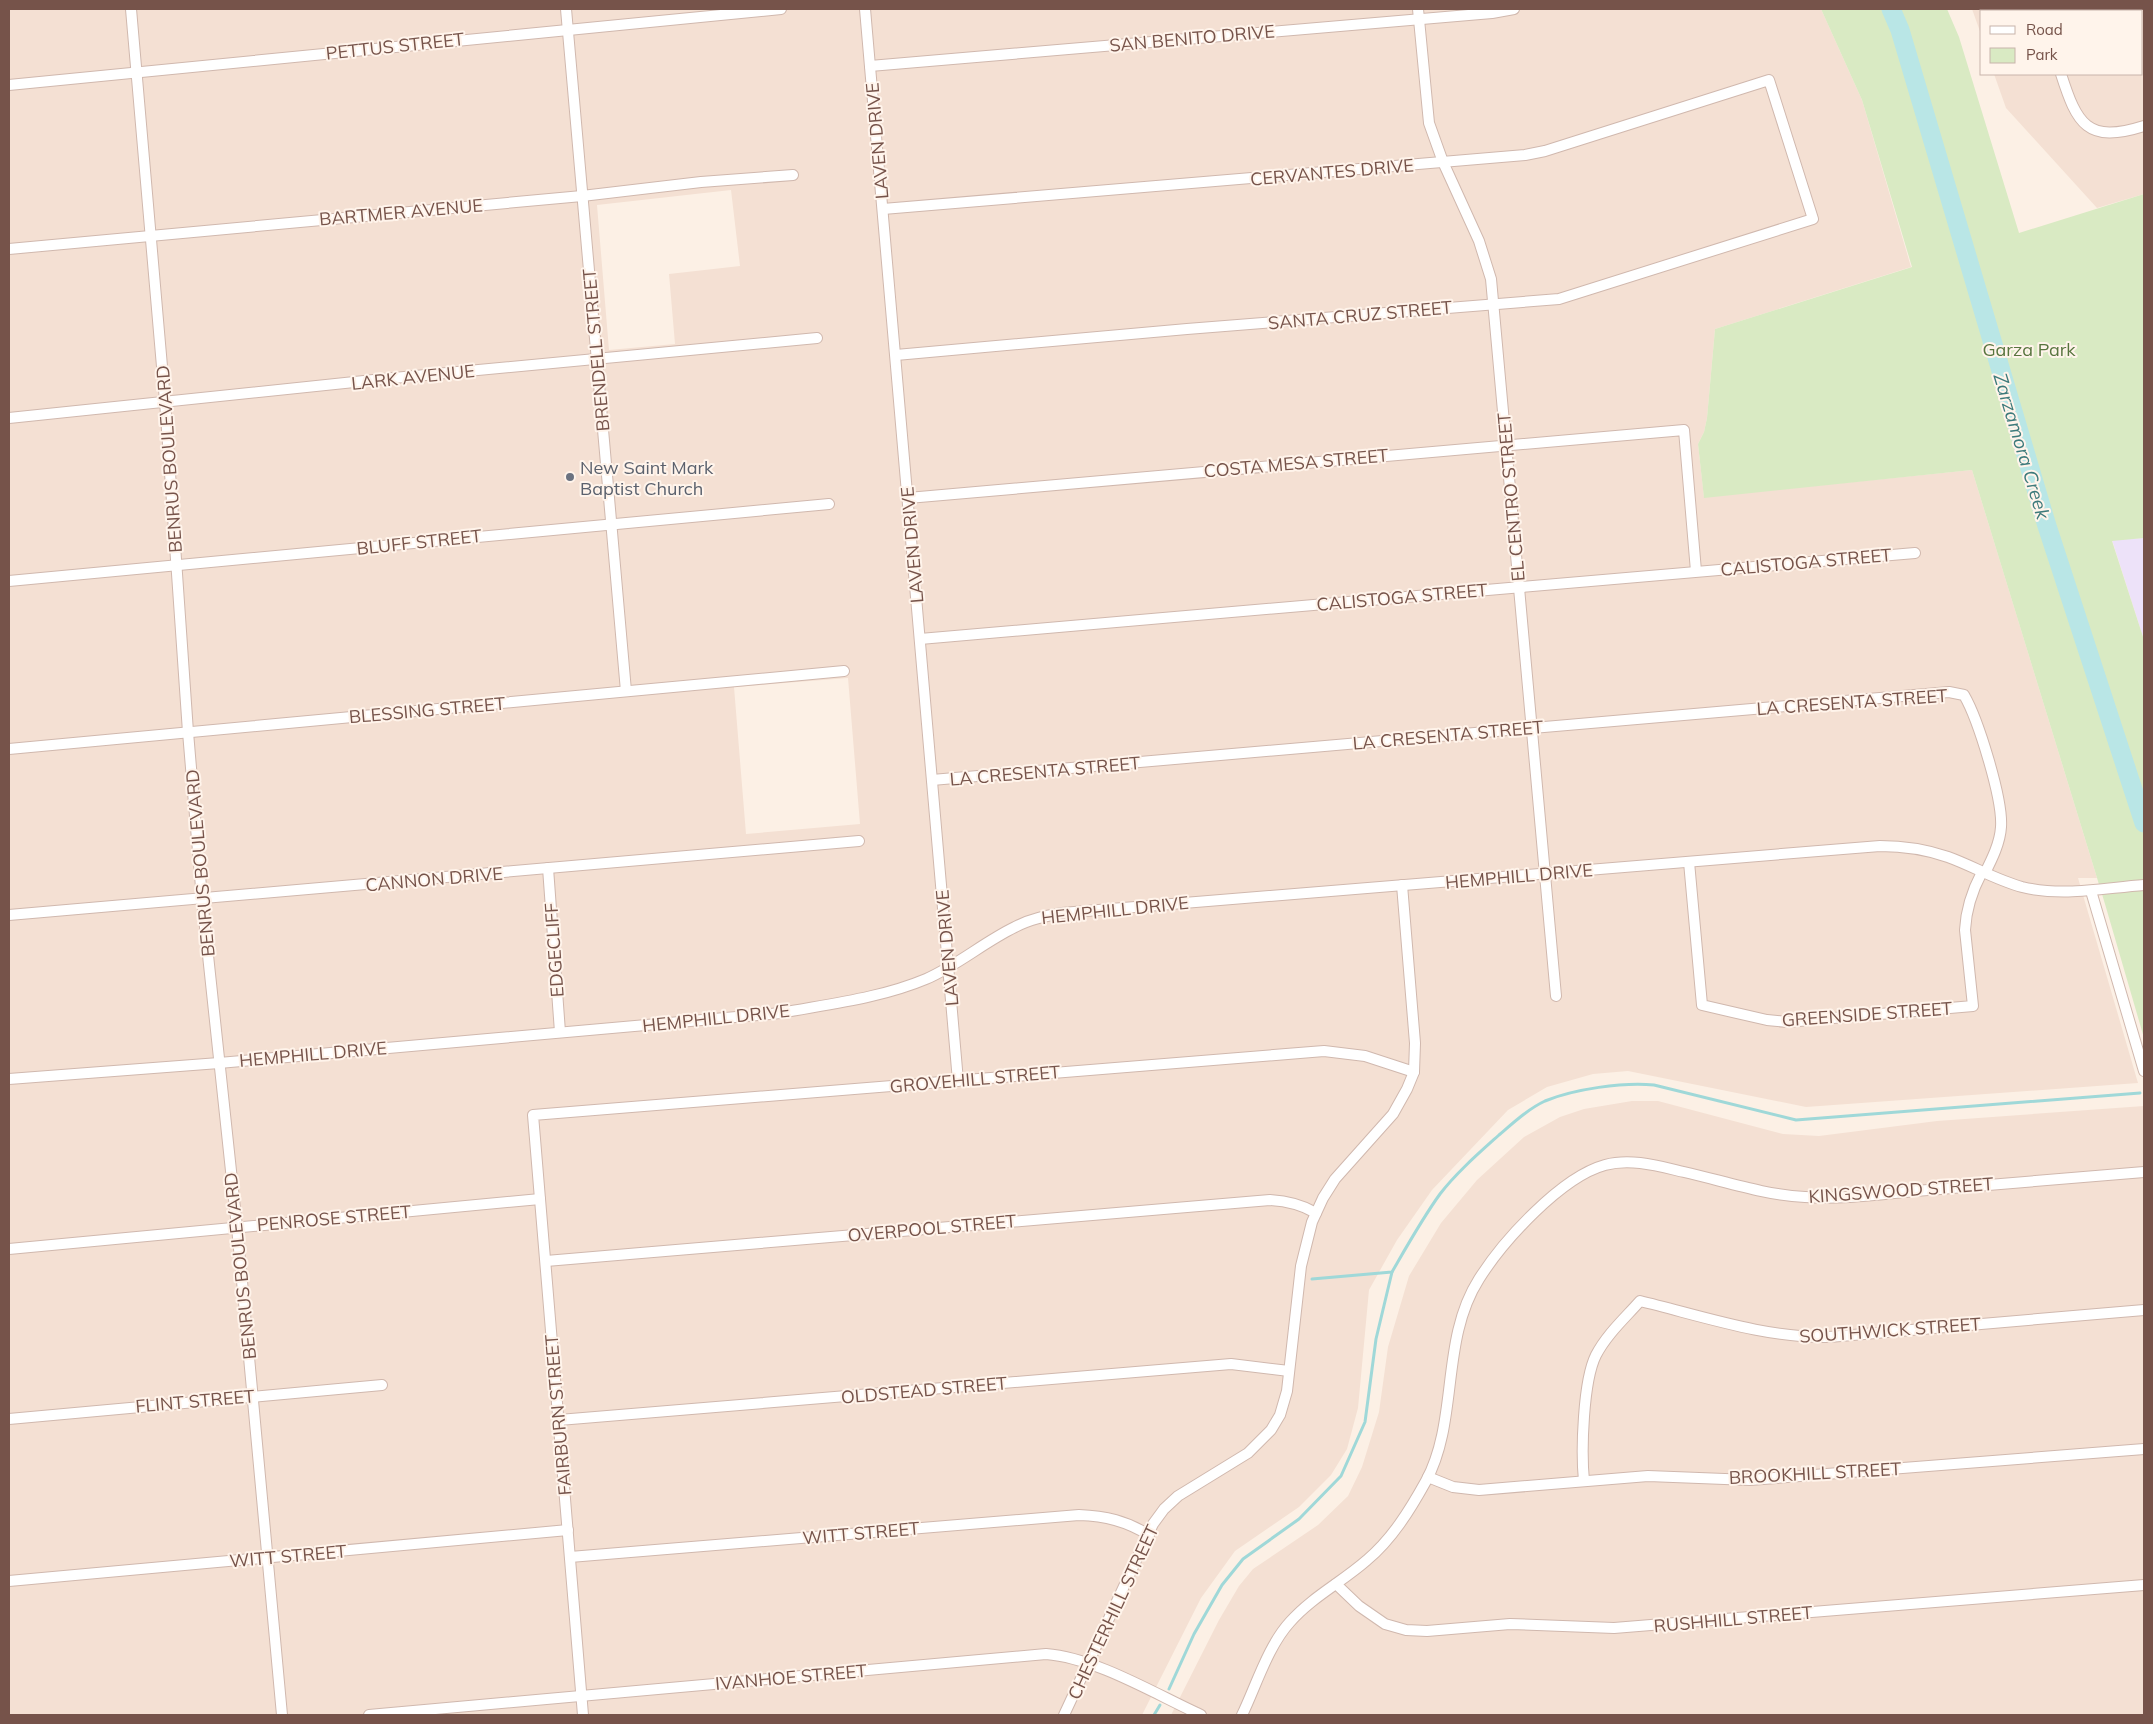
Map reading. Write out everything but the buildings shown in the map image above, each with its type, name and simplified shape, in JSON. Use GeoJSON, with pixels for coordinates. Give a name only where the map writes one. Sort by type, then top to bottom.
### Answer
{"type":"FeatureCollection","features":[{"type":"Feature","properties":{"kind":"street","name":"BENRUS BOULEVARD"},"geometry":{"type":"LineString","coordinates":[[131,9],[152,237],[202,899],[237,1227],[282,1715]]}},
{"type":"Feature","properties":{"kind":"street","name":"BRENDELL STREET"},"geometry":{"type":"LineString","coordinates":[[566,9],[626,691]]}},
{"type":"Feature","properties":{"kind":"street","name":"PETTUS STREET"},"geometry":{"type":"LineString","coordinates":[[9,85],[567,28],[781,9]]}},
{"type":"Feature","properties":{"kind":"street","name":"LAVEN DRIVE"},"geometry":{"type":"LineString","coordinates":[[865,9],[958,1081]]}},
{"type":"Feature","properties":{"kind":"street","name":"SAN BENITO DRIVE"},"geometry":{"type":"LineString","coordinates":[[870,66],[1418,14],[1492,13],[1514,9]]}},
{"type":"Feature","properties":{"kind":"street","name":"EL CENTRO STREET"},"geometry":{"type":"LineString","coordinates":[[1418,14],[1429,123],[1443,162],[1479,241],[1491,279],[1556,996]]}},
{"type":"Feature","properties":{"kind":"street"},"geometry":{"type":"LineString","coordinates":[[2061,75],[2071,106],[2080,119],[2089,127],[2101,132],[2114,133],[2144,126]]}},
{"type":"Feature","properties":{"kind":"street","name":"CERVANTES DRIVE"},"geometry":{"type":"LineString","coordinates":[[883,209],[1163,187],[1525,155],[1545,151],[1769,80],[1813,219]]}},
{"type":"Feature","properties":{"kind":"street","name":"BARTMER AVENUE"},"geometry":{"type":"LineString","coordinates":[[9,249],[582,196],[701,182],[793,175]]}},
{"type":"Feature","properties":{"kind":"street","name":"SANTA CRUZ STREET"},"geometry":{"type":"LineString","coordinates":[[896,355],[1187,328],[1558,299],[1813,219]]}},
{"type":"Feature","properties":{"kind":"street","name":"LARK AVENUE"},"geometry":{"type":"LineString","coordinates":[[9,418],[816,338]]}},
{"type":"Feature","properties":{"kind":"street","name":"COSTA MESA STREET"},"geometry":{"type":"LineString","coordinates":[[908,498],[1684,430],[1696,571]]}},
{"type":"Feature","properties":{"kind":"street","name":"BLUFF STREET"},"geometry":{"type":"LineString","coordinates":[[9,581],[611,523],[830,504]]}},
{"type":"Feature","properties":{"kind":"street","name":"CALISTOGA STREET"},"geometry":{"type":"LineString","coordinates":[[920,638],[1914,553]]}},
{"type":"Feature","properties":{"kind":"street","name":"BLESSING STREET"},"geometry":{"type":"LineString","coordinates":[[9,750],[844,671]]}},
{"type":"Feature","properties":{"kind":"street","name":"LA CRESENTA STREET"},"geometry":{"type":"LineString","coordinates":[[932,780],[1949,692],[1964,695],[1972,709],[2001,810],[2000,835],[1983,873]]}},
{"type":"Feature","properties":{"kind":"street","name":"CANNON DRIVE"},"geometry":{"type":"LineString","coordinates":[[9,916],[859,841]]}},
{"type":"Feature","properties":{"kind":"street","name":"HEMPHILL DRIVE"},"geometry":{"type":"LineString","coordinates":[[9,1079],[219,1063],[781,1013],[834,1004],[898,988],[949,967],[1030,920],[1062,913],[1897,846],[1932,852],[2022,887],[2044,891],[2091,891],[2144,885]]}},
{"type":"Feature","properties":{"kind":"street","name":"GREENSIDE STREET"},"geometry":{"type":"LineString","coordinates":[[1688,862],[1702,1005],[1767,1020],[1787,1022],[1973,1006],[1965,930],[1971,895],[1983,873]]}},
{"type":"Feature","properties":{"kind":"street","name":"EDGECLIFF"},"geometry":{"type":"LineString","coordinates":[[548,868],[560,1032]]}},
{"type":"Feature","properties":{"kind":"street","name":"CHESTERHILL STREET"},"geometry":{"type":"LineString","coordinates":[[1064,1715],[1153,1524],[1164,1509],[1178,1496],[1248,1453],[1271,1430],[1283,1407],[1301,1266],[1306,1242],[1316,1213],[1335,1179],[1393,1114],[1408,1089],[1414,1072],[1415,1043],[1402,885]]}},
{"type":"Feature","properties":{"kind":"street"},"geometry":{"type":"LineString","coordinates":[[2091,891],[2144,1071]]}},
{"type":"Feature","properties":{"kind":"street","name":"GROVEHILL STREET"},"geometry":{"type":"LineString","coordinates":[[533,1115],[1324,1051],[1365,1056],[1414,1072]]}},
{"type":"Feature","properties":{"kind":"street","name":"FAIRBURN STREET"},"geometry":{"type":"LineString","coordinates":[[533,1115],[583,1715]]}},
{"type":"Feature","properties":{"kind":"street","name":"KINGSWOOD STREET"},"geometry":{"type":"LineString","coordinates":[[1242,1715],[1276,1641],[1289,1622],[1310,1602],[1369,1559],[1397,1529],[1411,1509],[1428,1477],[1440,1440],[1455,1346],[1466,1308],[1477,1282],[1490,1263],[1542,1206],[1574,1178],[1606,1164],[1634,1162],[1656,1165],[1780,1195],[1826,1198],[2144,1172]]}},
{"type":"Feature","properties":{"kind":"street","name":"PENROSE STREET"},"geometry":{"type":"LineString","coordinates":[[9,1249],[540,1199]]}},
{"type":"Feature","properties":{"kind":"street","name":"OVERPOOL STREET"},"geometry":{"type":"LineString","coordinates":[[546,1261],[1270,1200],[1296,1204],[1316,1213]]}},
{"type":"Feature","properties":{"kind":"street","name":"SOUTHWICK STREET"},"geometry":{"type":"LineString","coordinates":[[1584,1481],[1582,1448],[1592,1366],[1605,1340],[1640,1301],[1777,1335],[1804,1338],[2144,1310]]}},
{"type":"Feature","properties":{"kind":"street","name":"OLDSTEAD STREET"},"geometry":{"type":"LineString","coordinates":[[559,1420],[1231,1364],[1289,1371]]}},
{"type":"Feature","properties":{"kind":"street","name":"FLINT STREET"},"geometry":{"type":"LineString","coordinates":[[9,1419],[382,1385]]}},
{"type":"Feature","properties":{"kind":"street","name":"BROOKHILL STREET"},"geometry":{"type":"LineString","coordinates":[[1428,1477],[1454,1486],[1479,1490],[1673,1476],[1750,1480],[2144,1449]]}},
{"type":"Feature","properties":{"kind":"street","name":"WITT STREET"},"geometry":{"type":"LineString","coordinates":[[570,1557],[1080,1515],[1114,1518],[1131,1524],[1149,1535]]}},
{"type":"Feature","properties":{"kind":"street","name":"WITT STREET"},"geometry":{"type":"LineString","coordinates":[[9,1581],[568,1530]]}},
{"type":"Feature","properties":{"kind":"street","name":"RUSHHILL STREET"},"geometry":{"type":"LineString","coordinates":[[1336,1584],[1376,1619],[1395,1628],[1421,1631],[1510,1624],[1614,1628],[2144,1585]]}},
{"type":"Feature","properties":{"kind":"street","name":"IVANHOE STREET"},"geometry":{"type":"LineString","coordinates":[[369,1715],[1046,1654],[1066,1656],[1089,1663],[1201,1715]]}},
{"type":"Feature","properties":{"kind":"shaded area"},"geometry":{"type":"Polygon","coordinates":[[[9,9],[1821,9],[1862,100],[1911,267],[1715,329],[1707,418],[1704,432],[1698,444],[1704,497],[1972,470],[2097,878],[2078,878],[2138,1083],[1806,1107],[1628,1071],[1593,1074],[1547,1087],[1508,1110],[1432,1190],[1397,1240],[1369,1290],[1358,1408],[1347,1449],[1331,1475],[1299,1507],[1235,1551],[1201,1598],[1142,1715],[9,1715],[9,9]],[[731,190],[597,205],[609,350],[675,344],[669,274],[740,266],[731,190]],[[848,678],[734,687],[746,834],[860,824],[848,678]]]}},
{"type":"Feature","properties":{"kind":"shaded area"},"geometry":{"type":"Polygon","coordinates":[[[1972,9],[2144,9],[2144,194],[2097,208],[2006,108],[1994,75],[2143,75],[2143,10],[1980,10],[1980,31],[1972,9]]]}},
{"type":"Feature","properties":{"kind":"shaded area"},"geometry":{"type":"Polygon","coordinates":[[[2144,538],[2144,640],[2112,540],[2144,538]]]}},
{"type":"Feature","properties":{"kind":"shaded area"},"geometry":{"type":"Polygon","coordinates":[[[1632,1101],[1658,1101],[1783,1134],[1819,1136],[1937,1121],[2144,1106],[2144,1715],[1171,1715],[1219,1620],[1239,1586],[1253,1569],[1318,1525],[1348,1496],[1362,1467],[1379,1412],[1388,1347],[1409,1276],[1441,1223],[1477,1180],[1524,1137],[1560,1117],[1584,1109],[1632,1101]]]}},
{"type":"Feature","properties":{"kind":"green space","name":"Garza Park"},"geometry":{"type":"Polygon","coordinates":[[[1821,9],[1947,9],[1959,37],[2019,233],[2144,194],[2144,538],[2112,541],[2144,640],[2144,1038],[2105,904],[1972,470],[1704,498],[1698,444],[1704,432],[1707,418],[1715,329],[1912,267],[1862,100],[1821,9]]]}},
{"type":"Feature","properties":{"kind":"waterway","name":"Zarzamora Creek"},"geometry":{"type":"LineString","coordinates":[[1891,9],[1900,30],[2047,526],[2144,823]]}},
{"type":"Feature","properties":{"kind":"waterway"},"geometry":{"type":"LineString","coordinates":[[1312,1279],[1392,1272],[1433,1203],[1460,1171],[1527,1112],[1545,1101],[1570,1093],[1614,1086],[1654,1085],[1796,1120],[2140,1093]]}},
{"type":"Feature","properties":{"kind":"waterway"},"geometry":{"type":"LineString","coordinates":[[1169,1689],[1194,1634],[1222,1585],[1243,1559],[1299,1519],[1341,1476],[1365,1422],[1376,1339],[1392,1272]]}},
{"type":"Feature","properties":{"kind":"waterway"},"geometry":{"type":"LineString","coordinates":[[1154,1715],[1160,1705]]}},
{"type":"Feature","properties":{"kind":"place","name":"New Saint Mark Baptist Church"},"geometry":{"type":"Point","coordinates":[570,477]}}]}
